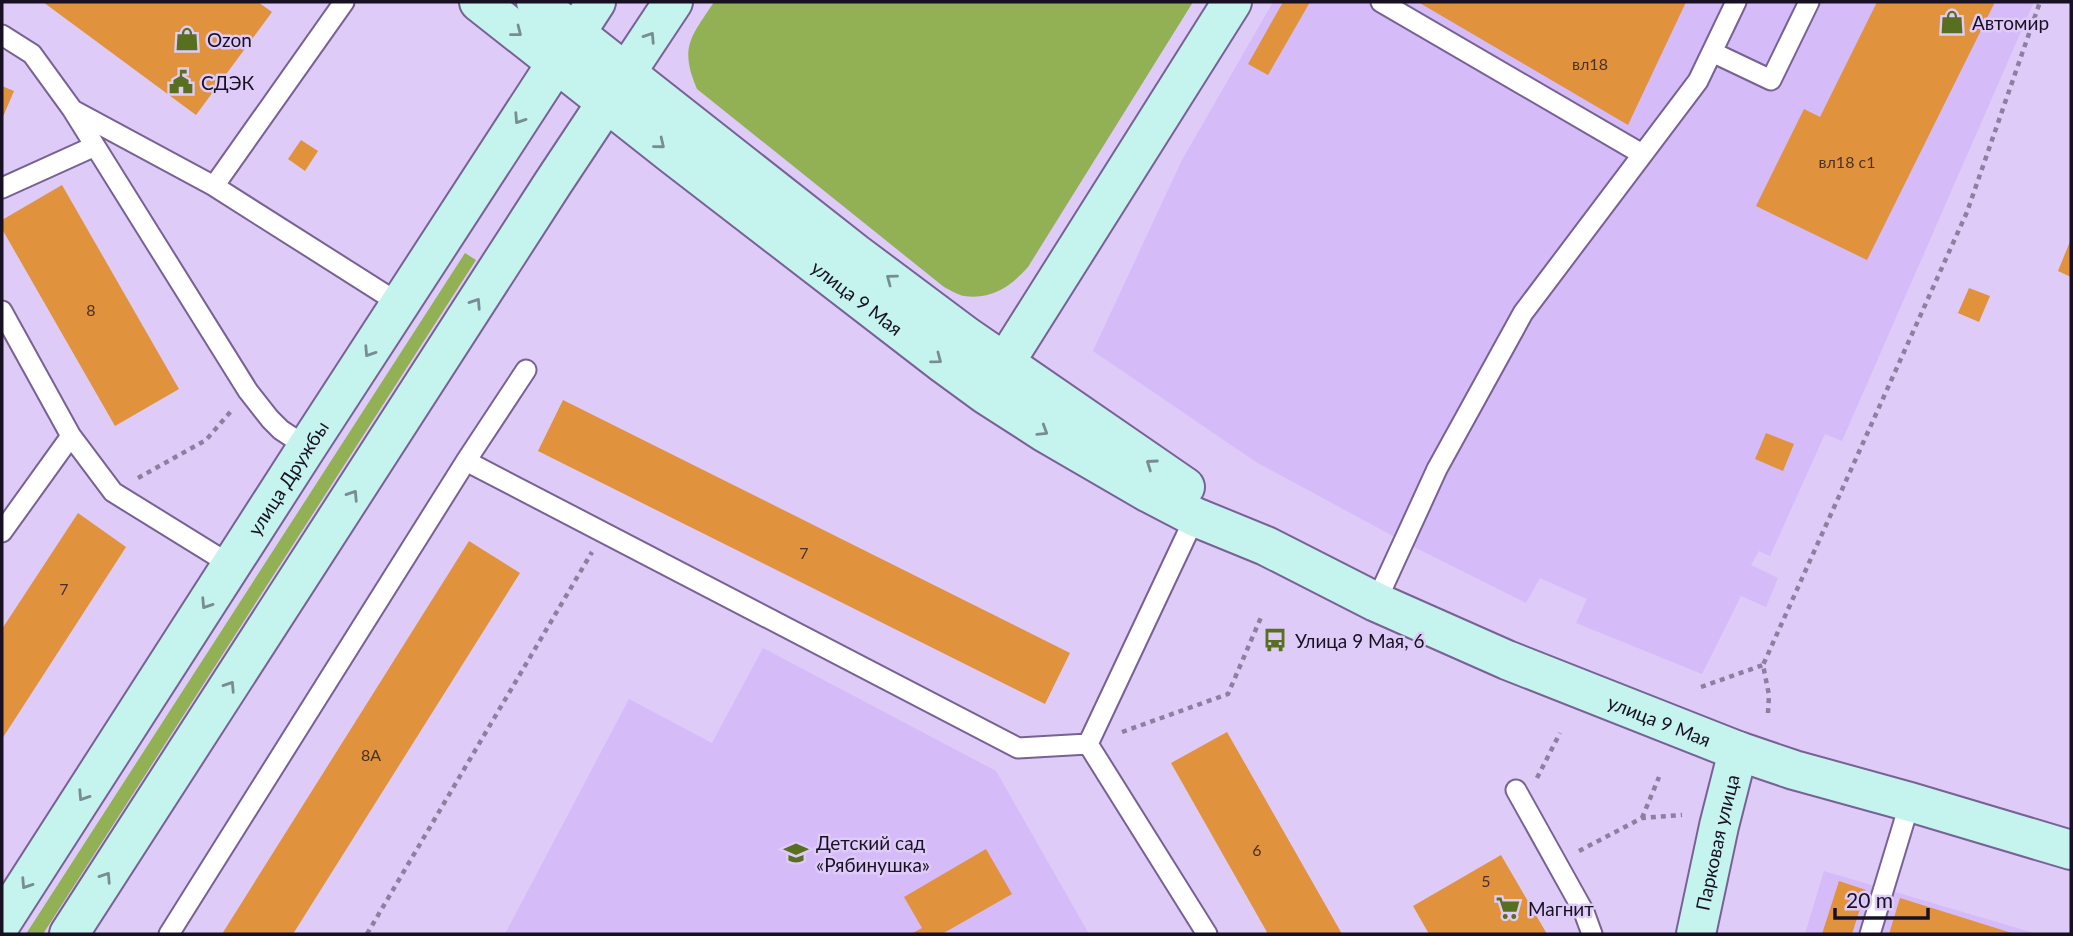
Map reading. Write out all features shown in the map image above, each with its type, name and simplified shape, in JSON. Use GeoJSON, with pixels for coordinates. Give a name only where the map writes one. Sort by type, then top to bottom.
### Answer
{"type":"FeatureCollection","features":[{"type":"Feature","properties":{"kind":"main road","name":"улица 9 Мая"},"geometry":{"type":"LineString","coordinates":[[479,2],[566,48],[617,87],[823,272],[995,379],[1211,505],[1266,546]]}},
{"type":"Feature","properties":{"kind":"main road","name":"улица 9 Мая"},"geometry":{"type":"LineString","coordinates":[[536,2],[566,48]]}},
{"type":"Feature","properties":{"kind":"main road","name":"улица Дружбы"},"geometry":{"type":"LineString","coordinates":[[2,922],[596,2]]}},
{"type":"Feature","properties":{"kind":"main road"},"geometry":{"type":"LineString","coordinates":[[69,934],[673,2]]}},
{"type":"Feature","properties":{"kind":"main road"},"geometry":{"type":"LineString","coordinates":[[995,379],[1232,2]]}},
{"type":"Feature","properties":{"kind":"main road","name":"улица 9 Мая"},"geometry":{"type":"LineString","coordinates":[[995,379],[1056,439],[1195,517],[1266,546],[1376,602],[1507,660],[1794,771],[2071,850]]}},
{"type":"Feature","properties":{"kind":"main road","name":"Парковая улица"},"geometry":{"type":"LineString","coordinates":[[1696,934],[1738,751]]}},
{"type":"Feature","properties":{"kind":"lane"},"geometry":{"type":"LineString","coordinates":[[214,186],[344,2]]}},
{"type":"Feature","properties":{"kind":"lane"},"geometry":{"type":"LineString","coordinates":[[1381,2],[1642,154]]}},
{"type":"Feature","properties":{"kind":"lane"},"geometry":{"type":"LineString","coordinates":[[1376,602],[1437,469],[1523,313],[1698,81],[1736,2]]}},
{"type":"Feature","properties":{"kind":"lane"},"geometry":{"type":"LineString","coordinates":[[1712,52],[1771,80],[1809,2]]}},
{"type":"Feature","properties":{"kind":"lane"},"geometry":{"type":"LineString","coordinates":[[2,35],[32,54],[72,109],[248,391],[270,419],[307,447]]}},
{"type":"Feature","properties":{"kind":"lane"},"geometry":{"type":"LineString","coordinates":[[72,109],[214,186],[400,304]]}},
{"type":"Feature","properties":{"kind":"lane"},"geometry":{"type":"LineString","coordinates":[[2,188],[96,146]]}},
{"type":"Feature","properties":{"kind":"lane"},"geometry":{"type":"LineString","coordinates":[[2,311],[71,436],[113,492],[231,565]]}},
{"type":"Feature","properties":{"kind":"lane"},"geometry":{"type":"LineString","coordinates":[[169,934],[526,370]]}},
{"type":"Feature","properties":{"kind":"lane"},"geometry":{"type":"LineString","coordinates":[[2,532],[71,436]]}},
{"type":"Feature","properties":{"kind":"lane"},"geometry":{"type":"LineString","coordinates":[[467,461],[1018,748],[1088,744]]}},
{"type":"Feature","properties":{"kind":"lane"},"geometry":{"type":"LineString","coordinates":[[1088,744],[1195,517]]}},
{"type":"Feature","properties":{"kind":"lane"},"geometry":{"type":"LineString","coordinates":[[1088,744],[1207,934]]}},
{"type":"Feature","properties":{"kind":"lane"},"geometry":{"type":"LineString","coordinates":[[1520,797],[1584,912],[1592,934]]}},
{"type":"Feature","properties":{"kind":"lane"},"geometry":{"type":"LineString","coordinates":[[1870,934],[1910,802]]}},
{"type":"Feature","properties":{"kind":"path"},"geometry":{"type":"LineString","coordinates":[[1768,713],[1769,695],[1763,665],[1967,212],[2040,2]]}},
{"type":"Feature","properties":{"kind":"path"},"geometry":{"type":"LineString","coordinates":[[113,492],[206,440],[248,391]]}},
{"type":"Feature","properties":{"kind":"path"},"geometry":{"type":"LineString","coordinates":[[367,934],[604,532]]}},
{"type":"Feature","properties":{"kind":"path"},"geometry":{"type":"LineString","coordinates":[[1088,744],[1228,694],[1262,615]]}},
{"type":"Feature","properties":{"kind":"path"},"geometry":{"type":"LineString","coordinates":[[1701,687],[1763,665]]}},
{"type":"Feature","properties":{"kind":"path"},"geometry":{"type":"LineString","coordinates":[[1520,797],[1560,733]]}},
{"type":"Feature","properties":{"kind":"path"},"geometry":{"type":"LineString","coordinates":[[1642,818],[1659,778]]}},
{"type":"Feature","properties":{"kind":"path"},"geometry":{"type":"LineString","coordinates":[[1556,862],[1642,818],[1682,815]]}},
{"type":"Feature","properties":{"kind":"shaded area"},"geometry":{"type":"Polygon","coordinates":[[[1273,2],[2034,2],[1842,441],[1825,434],[1770,556],[1759,551],[1751,565],[1778,578],[1766,607],[1741,596],[1702,674],[1576,623],[1587,599],[1540,578],[1526,603],[1404,542],[1256,462],[1093,351],[1182,160],[1273,2]]]}},
{"type":"Feature","properties":{"kind":"shaded area","name":"Детский сад «Рябинушка»"},"geometry":{"type":"Polygon","coordinates":[[[763,648],[996,771],[1089,934],[505,934],[629,699],[712,743],[763,648]]]}},
{"type":"Feature","properties":{"kind":"shaded area"},"geometry":{"type":"Polygon","coordinates":[[[1824,871],[2037,934],[1805,934],[1824,871]]]}},
{"type":"Feature","properties":{"kind":"green space"},"geometry":{"type":"Polygon","coordinates":[[[714,2],[1193,2],[1028,267],[1000,290],[974,297],[944,287],[697,89],[688,52],[699,24],[714,2]]]}},
{"type":"Feature","properties":{"kind":"green space"},"geometry":{"type":"Polygon","coordinates":[[[465,253],[476,260],[43,934],[26,934],[465,253]]]}},
{"type":"Feature","properties":{"kind":"building"},"geometry":{"type":"Polygon","coordinates":[[[43,2],[258,2],[272,12],[196,115],[43,2]]]}},
{"type":"Feature","properties":{"kind":"building"},"geometry":{"type":"Polygon","coordinates":[[[1283,2],[1310,2],[1268,75],[1248,64],[1283,2]]]}},
{"type":"Feature","properties":{"kind":"building"},"geometry":{"type":"Polygon","coordinates":[[[1418,2],[1686,2],[1628,125],[1418,2]]]}},
{"type":"Feature","properties":{"kind":"building"},"geometry":{"type":"Polygon","coordinates":[[[1877,2],[1995,2],[1867,260],[1756,206],[1804,109],[1820,117],[1877,2]]]}},
{"type":"Feature","properties":{"kind":"building"},"geometry":{"type":"Polygon","coordinates":[[[2,86],[14,91],[2,119],[2,86]]]}},
{"type":"Feature","properties":{"kind":"building"},"geometry":{"type":"Polygon","coordinates":[[[301,140],[318,151],[305,171],[288,159],[301,140]]]}},
{"type":"Feature","properties":{"kind":"building"},"geometry":{"type":"Polygon","coordinates":[[[62,185],[179,389],[115,426],[2,229],[2,220],[62,185]]]}},
{"type":"Feature","properties":{"kind":"building"},"geometry":{"type":"Polygon","coordinates":[[[2071,239],[2071,277],[2058,271],[2071,239]]]}},
{"type":"Feature","properties":{"kind":"building"},"geometry":{"type":"Polygon","coordinates":[[[1969,288],[1990,296],[1979,322],[1958,313],[1969,288]]]}},
{"type":"Feature","properties":{"kind":"building"},"geometry":{"type":"Polygon","coordinates":[[[563,400],[1070,653],[1045,704],[538,451],[563,400]]]}},
{"type":"Feature","properties":{"kind":"building"},"geometry":{"type":"Polygon","coordinates":[[[1766,433],[1794,444],[1783,471],[1755,459],[1766,433]]]}},
{"type":"Feature","properties":{"kind":"building"},"geometry":{"type":"Polygon","coordinates":[[[78,513],[126,547],[2,739],[2,629],[78,513]]]}},
{"type":"Feature","properties":{"kind":"building"},"geometry":{"type":"Polygon","coordinates":[[[469,541],[520,573],[293,934],[222,934],[469,541]]]}},
{"type":"Feature","properties":{"kind":"building"},"geometry":{"type":"Polygon","coordinates":[[[1227,732],[1342,934],[1268,934],[1171,763],[1227,732]]]}},
{"type":"Feature","properties":{"kind":"building"},"geometry":{"type":"Polygon","coordinates":[[[986,849],[1012,894],[942,934],[911,934],[922,928],[904,897],[986,849]]]}},
{"type":"Feature","properties":{"kind":"building"},"geometry":{"type":"Polygon","coordinates":[[[1501,855],[1547,934],[1429,934],[1413,906],[1501,855]]]}},
{"type":"Feature","properties":{"kind":"building"},"geometry":{"type":"Polygon","coordinates":[[[1839,881],[1866,890],[1852,934],[1822,934],[1839,881]]]}},
{"type":"Feature","properties":{"kind":"building"},"geometry":{"type":"Polygon","coordinates":[[[1900,898],[2015,934],[1889,934],[1900,898]]]}},
{"type":"Feature","properties":{"kind":"place","name":"Автомир"},"geometry":{"type":"Point","coordinates":[1952,22]}},
{"type":"Feature","properties":{"kind":"place","name":"Ozon"},"geometry":{"type":"Point","coordinates":[187,39]}},
{"type":"Feature","properties":{"kind":"place","name":"СДЭК"},"geometry":{"type":"Point","coordinates":[181,82]}},
{"type":"Feature","properties":{"kind":"place","name":"Улица 9 Мая, 6"},"geometry":{"type":"Point","coordinates":[1275,640]}},
{"type":"Feature","properties":{"kind":"place","name":"Детский сад «Рябинушка»"},"geometry":{"type":"Point","coordinates":[796,853]}},
{"type":"Feature","properties":{"kind":"place","name":"Магнит"},"geometry":{"type":"Point","coordinates":[1508,908]}}]}
